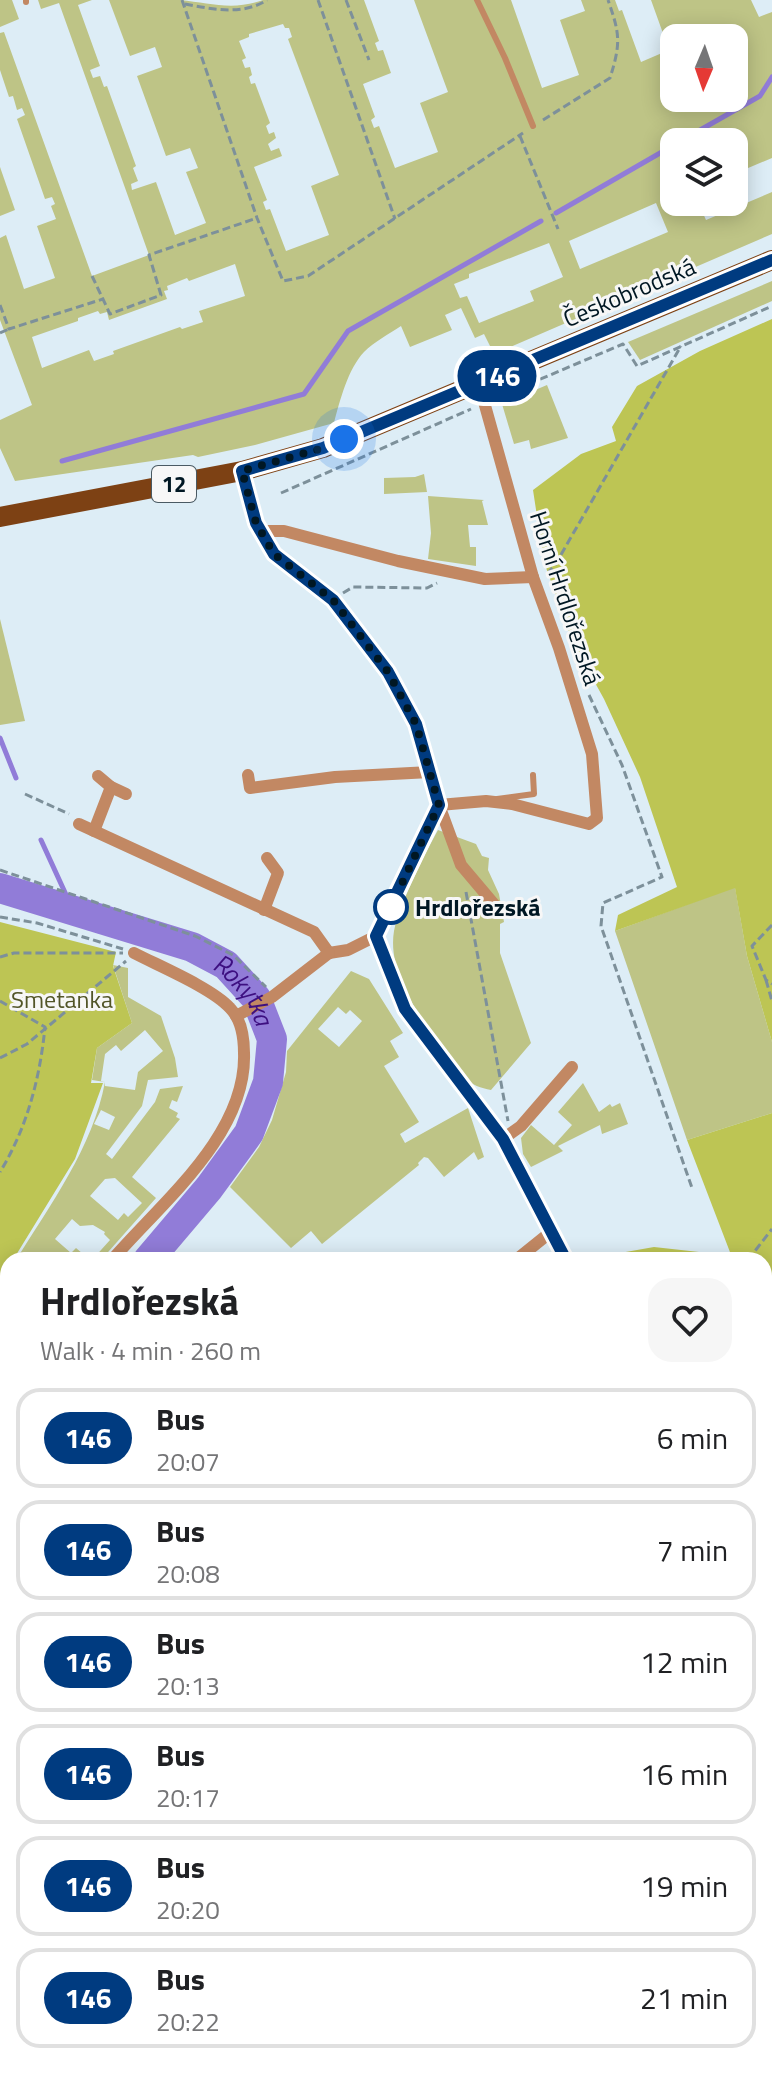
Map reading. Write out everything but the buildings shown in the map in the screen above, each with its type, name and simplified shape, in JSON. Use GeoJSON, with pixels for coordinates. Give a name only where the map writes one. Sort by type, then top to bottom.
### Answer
{"type":"FeatureCollection","features":[{"type":"Feature","properties":{"kind":"main road","name":"Českobrodská"},"geometry":{"type":"LineString","coordinates":[[0,517],[242,471],[323,448],[482,394],[772,260]]}},
{"type":"Feature","properties":{"kind":"street","name":"Horní Hrdlořezská"},"geometry":{"type":"LineString","coordinates":[[482,394],[533,577],[569,677],[592,754],[597,818],[589,824],[512,804],[486,801]]}},
{"type":"Feature","properties":{"kind":"street"},"geometry":{"type":"LineString","coordinates":[[242,471],[253,513],[274,554],[333,600],[388,672],[416,724],[439,805],[461,865],[499,910]]}},
{"type":"Feature","properties":{"kind":"street"},"geometry":{"type":"LineString","coordinates":[[262,531],[284,531],[398,561],[485,579],[533,577]]}},
{"type":"Feature","properties":{"kind":"street"},"geometry":{"type":"LineString","coordinates":[[248,775],[250,788],[335,777],[430,772]]}},
{"type":"Feature","properties":{"kind":"street"},"geometry":{"type":"LineString","coordinates":[[98,776],[126,794]]}},
{"type":"Feature","properties":{"kind":"street"},"geometry":{"type":"LineString","coordinates":[[94,831],[111,787]]}},
{"type":"Feature","properties":{"kind":"street"},"geometry":{"type":"LineString","coordinates":[[439,805],[486,801]]}},
{"type":"Feature","properties":{"kind":"street"},"geometry":{"type":"LineString","coordinates":[[240,1014],[329,953],[348,950],[376,936],[439,805]]}},
{"type":"Feature","properties":{"kind":"street"},"geometry":{"type":"LineString","coordinates":[[79,824],[314,932],[329,953]]}},
{"type":"Feature","properties":{"kind":"street"},"geometry":{"type":"LineString","coordinates":[[267,858],[278,873],[292,880]]}},
{"type":"Feature","properties":{"kind":"street"},"geometry":{"type":"LineString","coordinates":[[264,910],[278,873]]}},
{"type":"Feature","properties":{"kind":"street"},"geometry":{"type":"LineString","coordinates":[[376,936],[405,1009],[503,1139],[562,1252]]}},
{"type":"Feature","properties":{"kind":"street"},"geometry":{"type":"LineString","coordinates":[[119,1252],[207,1154],[226,1123],[238,1095],[245,1063],[240,1014],[184,978],[134,953]]}},
{"type":"Feature","properties":{"kind":"street"},"geometry":{"type":"LineString","coordinates":[[503,1139],[521,1126],[572,1067]]}},
{"type":"Feature","properties":{"kind":"street"},"geometry":{"type":"LineString","coordinates":[[526,1252],[552,1231]]}},
{"type":"Feature","properties":{"kind":"lane"},"geometry":{"type":"LineString","coordinates":[[477,0],[533,126]]}},
{"type":"Feature","properties":{"kind":"lane"},"geometry":{"type":"LineString","coordinates":[[486,801],[534,794],[533,775]]}},
{"type":"Feature","properties":{"kind":"path"},"geometry":{"type":"LineString","coordinates":[[267,0],[234,10],[183,2],[257,218],[283,281],[308,276],[610,78],[619,52],[618,29],[608,0]]}},
{"type":"Feature","properties":{"kind":"path"},"geometry":{"type":"LineString","coordinates":[[318,0],[395,219]]}},
{"type":"Feature","properties":{"kind":"path"},"geometry":{"type":"LineString","coordinates":[[346,0],[369,60]]}},
{"type":"Feature","properties":{"kind":"path"},"geometry":{"type":"LineString","coordinates":[[520,135],[558,229]]}},
{"type":"Feature","properties":{"kind":"path"},"geometry":{"type":"LineString","coordinates":[[92,276],[110,314],[161,295],[149,255],[257,218]]}},
{"type":"Feature","properties":{"kind":"path"},"geometry":{"type":"LineString","coordinates":[[0,333],[103,299]]}},
{"type":"Feature","properties":{"kind":"path"},"geometry":{"type":"LineString","coordinates":[[0,305],[9,329]]}},
{"type":"Feature","properties":{"kind":"path"},"geometry":{"type":"LineString","coordinates":[[281,493],[482,394],[623,344],[637,366],[772,306]]}},
{"type":"Feature","properties":{"kind":"path"},"geometry":{"type":"LineString","coordinates":[[533,577],[545,576],[555,565],[681,346]]}},
{"type":"Feature","properties":{"kind":"path"},"geometry":{"type":"LineString","coordinates":[[333,600],[353,587],[427,588]]}},
{"type":"Feature","properties":{"kind":"path"},"geometry":{"type":"LineString","coordinates":[[584,686],[622,765],[662,877],[603,903],[601,926],[692,1188]]}},
{"type":"Feature","properties":{"kind":"path"},"geometry":{"type":"LineString","coordinates":[[25,794],[77,818],[79,824]]}},
{"type":"Feature","properties":{"kind":"path"},"geometry":{"type":"LineString","coordinates":[[461,865],[508,1121],[503,1139]]}},
{"type":"Feature","properties":{"kind":"path"},"geometry":{"type":"LineString","coordinates":[[0,870],[195,936],[233,955],[270,992]]}},
{"type":"Feature","properties":{"kind":"path"},"geometry":{"type":"LineString","coordinates":[[0,917],[37,923],[134,953]]}},
{"type":"Feature","properties":{"kind":"path"},"geometry":{"type":"LineString","coordinates":[[772,925],[752,946],[772,1001]]}},
{"type":"Feature","properties":{"kind":"path"},"geometry":{"type":"LineString","coordinates":[[0,957],[14,953],[134,953]]}},
{"type":"Feature","properties":{"kind":"path"},"geometry":{"type":"LineString","coordinates":[[0,1058],[27,1044],[134,953]]}},
{"type":"Feature","properties":{"kind":"path"},"geometry":{"type":"LineString","coordinates":[[766,980],[772,984]]}},
{"type":"Feature","properties":{"kind":"path"},"geometry":{"type":"LineString","coordinates":[[0,1001],[45,1027]]}},
{"type":"Feature","properties":{"kind":"path"},"geometry":{"type":"LineString","coordinates":[[0,1172],[12,1153],[32,1103],[42,1059],[45,1027]]}},
{"type":"Feature","properties":{"kind":"path"},"geometry":{"type":"LineString","coordinates":[[755,1252],[771,1233]]}},
{"type":"Feature","properties":{"kind":"green space"},"geometry":{"type":"Polygon","coordinates":[[[0,0],[12,0],[19,19],[0,27],[0,0]]]}},
{"type":"Feature","properties":{"kind":"green space"},"geometry":{"type":"Polygon","coordinates":[[[38,0],[92,0],[78,5],[100,66],[90,70],[93,78],[100,76],[104,87],[107,86],[136,166],[133,168],[138,181],[131,184],[132,190],[156,182],[175,235],[206,223],[186,172],[198,168],[190,148],[166,156],[137,76],[162,67],[155,47],[130,56],[109,0],[180,0],[231,6],[263,0],[364,0],[379,41],[375,43],[378,51],[383,50],[391,73],[363,84],[375,117],[371,120],[374,128],[379,126],[395,168],[438,152],[420,103],[448,92],[414,0],[511,0],[542,88],[579,75],[560,20],[585,11],[581,0],[615,0],[619,11],[622,10],[641,62],[660,54],[660,112],[748,112],[748,24],[660,25],[651,0],[751,0],[759,17],[772,12],[772,158],[748,168],[748,128],[660,128],[660,213],[656,203],[569,241],[580,269],[668,232],[661,216],[704,216],[706,220],[715,216],[748,216],[748,202],[772,192],[772,234],[494,354],[484,334],[475,338],[461,308],[445,315],[452,330],[410,347],[401,326],[372,345],[358,359],[345,385],[334,423],[198,457],[193,455],[15,481],[0,448],[0,420],[32,405],[0,320],[0,238],[6,235],[24,289],[55,278],[37,226],[56,219],[51,206],[55,204],[52,197],[45,199],[17,119],[25,115],[22,108],[17,110],[13,96],[9,97],[0,70],[0,33],[4,32],[92,276],[149,255],[59,3],[41,9],[38,0]],[[283,24],[249,34],[249,37],[239,41],[246,58],[242,60],[245,68],[250,67],[251,84],[255,83],[270,123],[266,126],[269,134],[274,132],[276,138],[268,144],[271,151],[279,148],[282,156],[254,167],[267,200],[263,202],[266,210],[270,209],[286,251],[329,235],[311,186],[339,175],[288,39],[292,37],[289,28],[283,24]],[[549,243],[469,274],[469,278],[454,284],[460,298],[467,296],[479,323],[534,301],[530,291],[563,277],[549,243]],[[235,264],[189,281],[187,278],[167,286],[168,290],[164,291],[167,299],[109,320],[107,312],[100,314],[98,311],[32,337],[42,368],[89,350],[94,361],[114,354],[113,351],[203,322],[199,311],[245,296],[235,264]]]}},
{"type":"Feature","properties":{"kind":"green space"},"geometry":{"type":"Polygon","coordinates":[[[0,167],[15,210],[0,216],[0,167]]]}},
{"type":"Feature","properties":{"kind":"green space"},"geometry":{"type":"Polygon","coordinates":[[[772,281],[772,301],[640,360],[628,342],[772,281]]]}},
{"type":"Feature","properties":{"kind":"green space"},"geometry":{"type":"Polygon","coordinates":[[[772,319],[772,1042],[747,956],[735,888],[615,931],[618,915],[677,887],[640,777],[604,699],[573,643],[544,562],[533,490],[581,454],[616,441],[612,427],[637,386],[700,351],[772,319]]]}},
{"type":"Feature","properties":{"kind":"green space"},"geometry":{"type":"Polygon","coordinates":[[[547,385],[568,438],[531,449],[529,440],[514,444],[502,404],[547,385]]]}},
{"type":"Feature","properties":{"kind":"green space"},"geometry":{"type":"Polygon","coordinates":[[[424,474],[427,492],[384,494],[384,478],[424,474]]]}},
{"type":"Feature","properties":{"kind":"green space"},"geometry":{"type":"Polygon","coordinates":[[[428,496],[484,500],[488,525],[468,525],[470,547],[476,547],[476,566],[428,559],[431,533],[428,496]]]}},
{"type":"Feature","properties":{"kind":"green space"},"geometry":{"type":"Polygon","coordinates":[[[0,619],[25,721],[0,725],[0,619]]]}},
{"type":"Feature","properties":{"kind":"green space"},"geometry":{"type":"Polygon","coordinates":[[[438,830],[476,844],[482,856],[489,858],[488,870],[499,894],[504,922],[500,924],[500,953],[531,1043],[491,1090],[470,1083],[455,1068],[415,1008],[395,962],[393,947],[397,920],[438,830]]]}},
{"type":"Feature","properties":{"kind":"green space"},"geometry":{"type":"Polygon","coordinates":[[[735,887],[747,956],[772,1042],[772,1113],[687,1140],[615,931],[735,887]]]}},
{"type":"Feature","properties":{"kind":"green space","name":"Smetanka"},"geometry":{"type":"Polygon","coordinates":[[[0,922],[116,952],[113,966],[132,1023],[97,1048],[91,1083],[103,1083],[75,1159],[18,1252],[0,1252],[0,922]]]}},
{"type":"Feature","properties":{"kind":"green space"},"geometry":{"type":"Polygon","coordinates":[[[113,965],[128,968],[128,997],[161,1016],[178,1077],[148,1080],[142,1106],[106,1154],[112,1159],[155,1102],[160,1089],[183,1086],[177,1102],[172,1100],[169,1108],[178,1113],[176,1117],[180,1119],[132,1177],[156,1198],[108,1252],[99,1252],[110,1240],[105,1232],[93,1225],[80,1226],[72,1219],[55,1239],[70,1252],[21,1252],[69,1175],[91,1130],[105,1082],[92,1080],[97,1048],[132,1023],[113,965]],[[145,1030],[121,1051],[116,1045],[105,1054],[101,1081],[105,1082],[105,1086],[135,1090],[138,1072],[163,1051],[145,1030]],[[101,1110],[94,1124],[109,1130],[115,1117],[101,1110]],[[115,1178],[105,1179],[90,1196],[118,1220],[124,1213],[128,1217],[142,1203],[115,1178]]]}},
{"type":"Feature","properties":{"kind":"green space"},"geometry":{"type":"Polygon","coordinates":[[[351,971],[369,979],[403,1033],[390,1041],[399,1057],[384,1066],[419,1122],[400,1134],[405,1143],[468,1108],[484,1157],[478,1160],[474,1152],[444,1177],[424,1157],[419,1165],[322,1244],[311,1231],[291,1248],[230,1187],[259,1147],[272,1120],[286,1072],[287,1051],[351,971]],[[338,1007],[318,1029],[339,1047],[362,1021],[350,1010],[346,1014],[338,1007]]]}},
{"type":"Feature","properties":{"kind":"green space"},"geometry":{"type":"Polygon","coordinates":[[[583,1083],[599,1112],[610,1104],[612,1107],[620,1103],[628,1124],[602,1134],[600,1125],[558,1146],[563,1151],[531,1167],[523,1154],[521,1138],[531,1125],[554,1145],[572,1125],[558,1112],[583,1083]]]}},
{"type":"Feature","properties":{"kind":"green space"},"geometry":{"type":"Polygon","coordinates":[[[772,1113],[772,1252],[730,1252],[687,1140],[772,1113]]]}},
{"type":"Feature","properties":{"kind":"green space"},"geometry":{"type":"Polygon","coordinates":[[[654,1247],[699,1252],[626,1252],[654,1247]]]}},
{"type":"Feature","properties":{"kind":"waterway"},"geometry":{"type":"LineString","coordinates":[[704,128],[760,96],[772,77]]}},
{"type":"Feature","properties":{"kind":"waterway"},"geometry":{"type":"LineString","coordinates":[[556,213],[660,153]]}},
{"type":"Feature","properties":{"kind":"waterway"},"geometry":{"type":"LineString","coordinates":[[62,461],[304,394],[348,331],[541,221]]}},
{"type":"Feature","properties":{"kind":"waterway"},"geometry":{"type":"LineString","coordinates":[[0,738],[16,778]]}},
{"type":"Feature","properties":{"kind":"waterway"},"geometry":{"type":"LineString","coordinates":[[41,840],[73,910]]}},
{"type":"Feature","properties":{"kind":"waterway","name":"Rokytka"},"geometry":{"type":"LineString","coordinates":[[0,888],[192,947],[226,965],[256,998],[272,1039],[268,1082],[249,1133],[209,1188],[155,1252]]}},
{"type":"Feature","properties":{"kind":"bus line","name":"146"},"geometry":{"type":"LineString","coordinates":[[562,1252],[503,1139],[405,1009],[376,936],[401,890],[439,805],[416,724],[388,672],[333,600],[274,554],[256,523],[242,471],[323,448],[772,260]]}},
{"type":"Feature","properties":{"kind":"place","name":"Hrdlořezská"},"geometry":{"type":"Point","coordinates":[391,907]}},
{"type":"Feature","properties":{"kind":"route"},"geometry":{"type":"LineString","coordinates":[[344,439],[242,471],[256,523],[274,554],[333,600],[388,672],[416,724],[439,805],[388,913],[391,907]]}}]}
